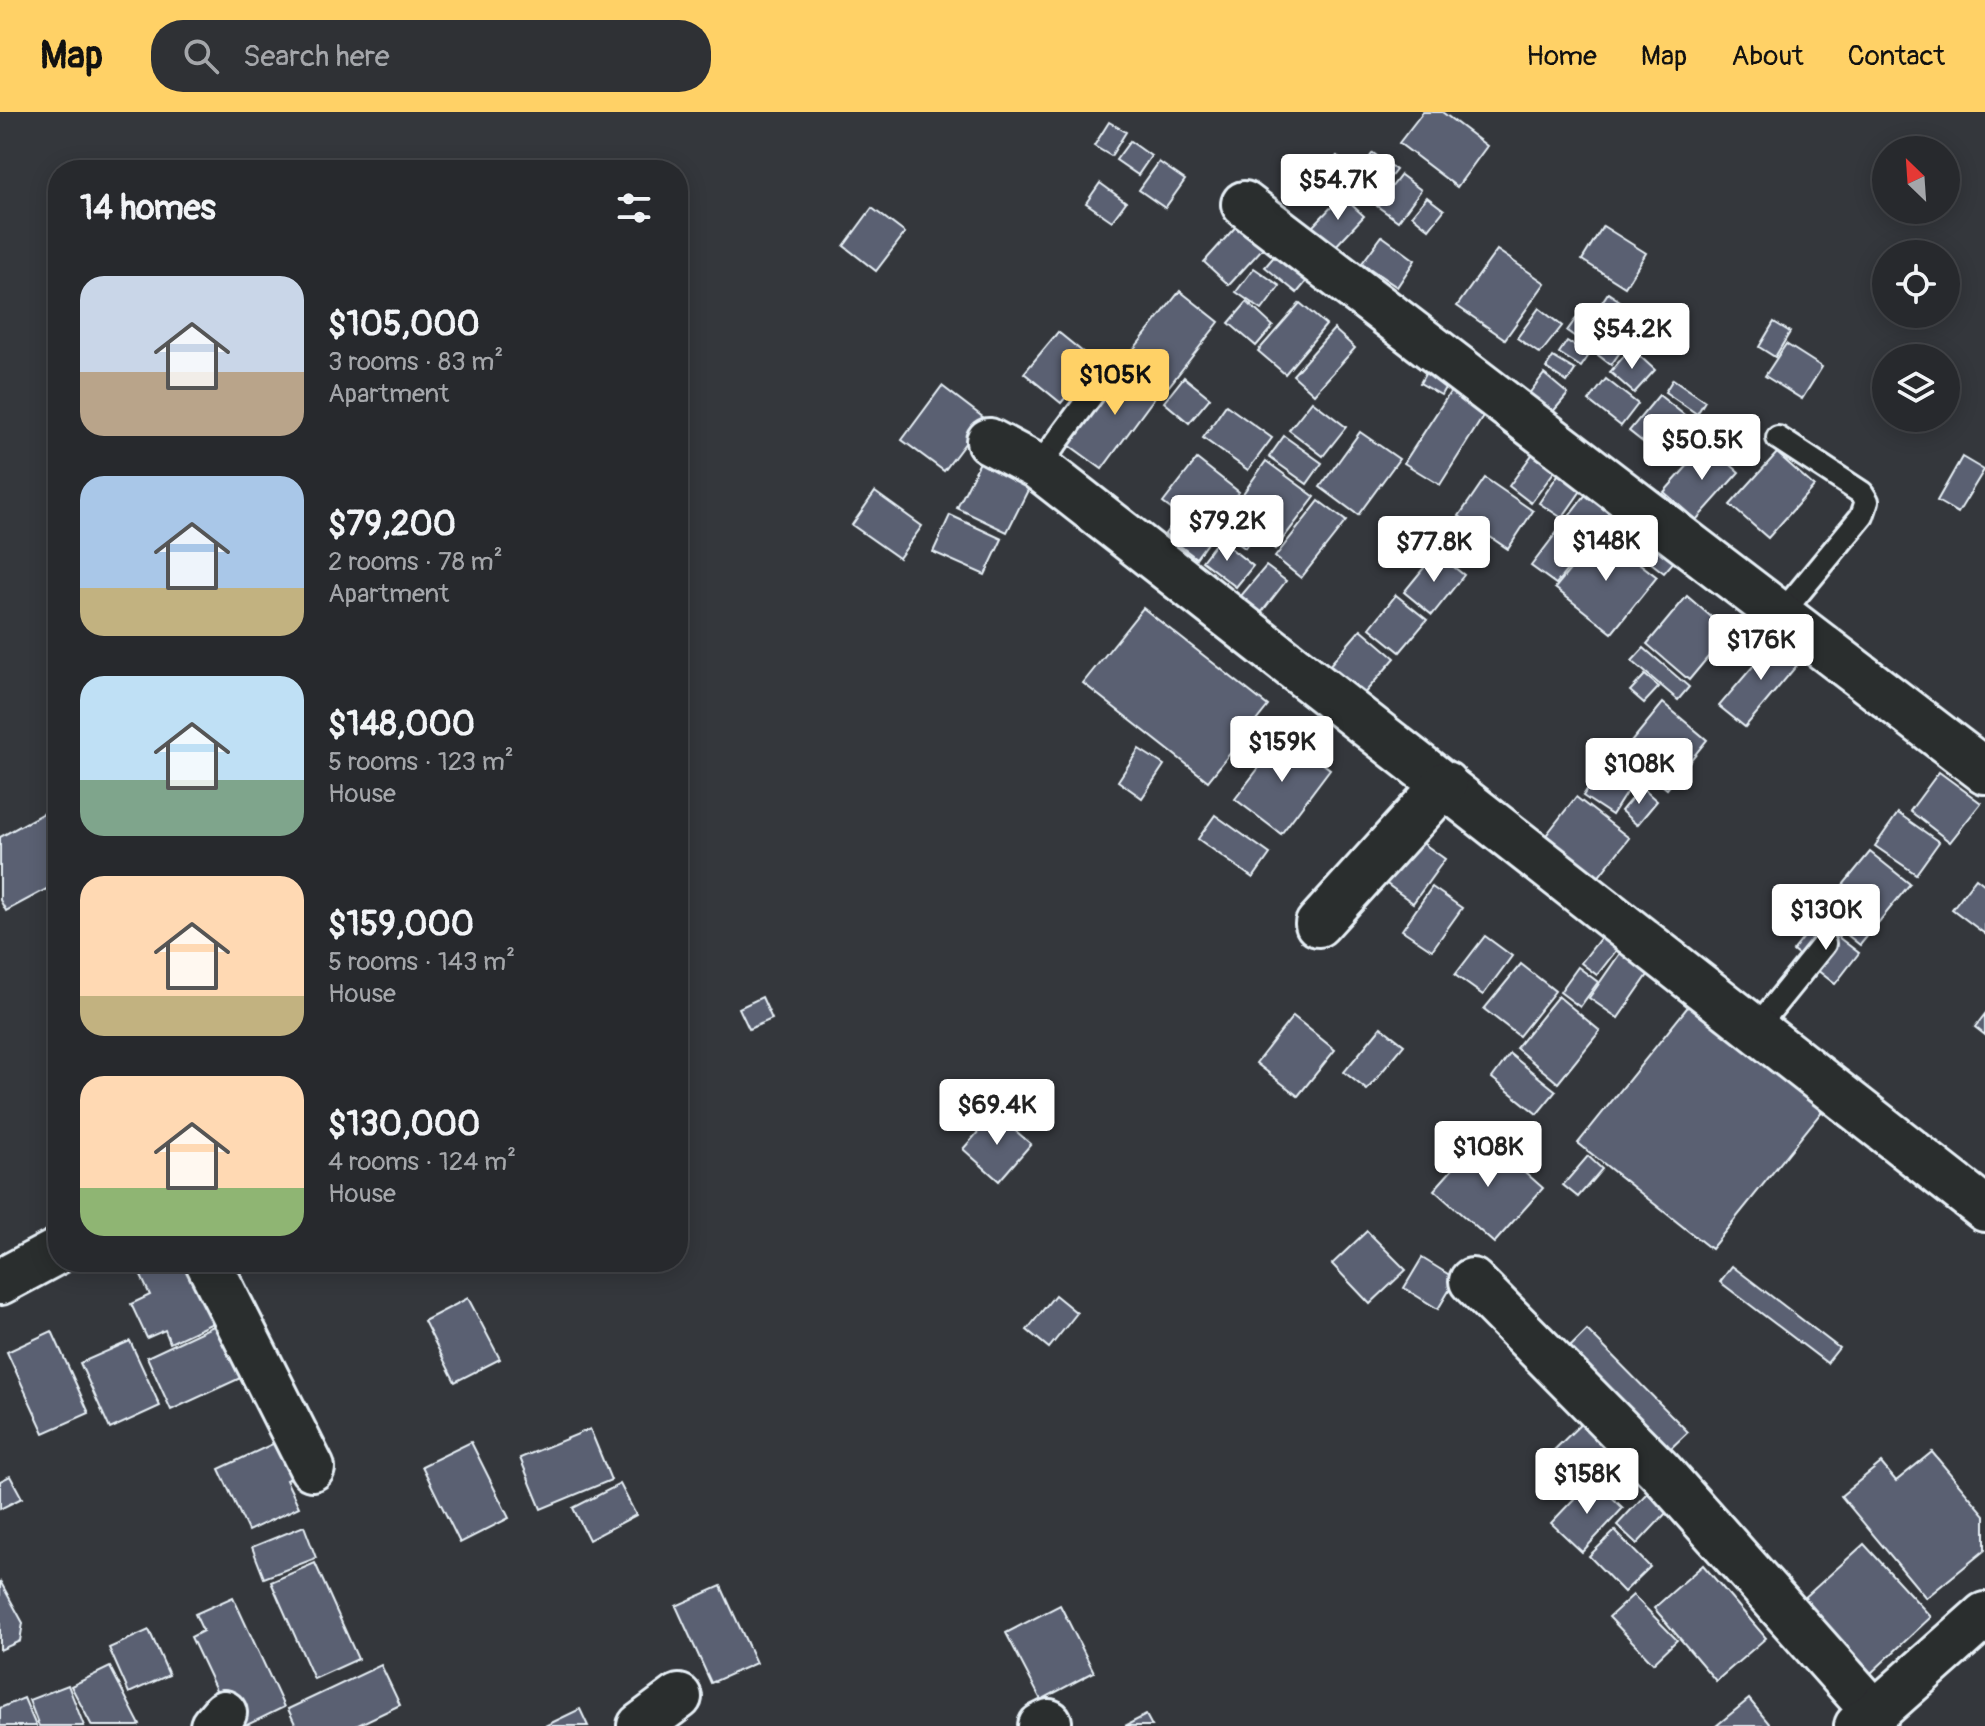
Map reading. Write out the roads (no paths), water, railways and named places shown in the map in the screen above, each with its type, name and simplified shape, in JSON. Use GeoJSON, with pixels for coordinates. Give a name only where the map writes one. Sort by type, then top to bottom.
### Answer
{"type":"FeatureCollection","features":[{"type":"Feature","properties":{"kind":"street"},"geometry":{"type":"LineString","coordinates":[[1244,204],[1985,771]]}},
{"type":"Feature","properties":{"kind":"street"},"geometry":{"type":"LineString","coordinates":[[989,441],[1038,467],[1985,1209]]}},
{"type":"Feature","properties":{"kind":"street"},"geometry":{"type":"LineString","coordinates":[[1318,924],[1445,784]]}},
{"type":"Feature","properties":{"kind":"street"},"geometry":{"type":"LineString","coordinates":[[0,1282],[48,1256]]}},
{"type":"Feature","properties":{"kind":"street"},"geometry":{"type":"LineString","coordinates":[[213,1272],[312,1468]]}},
{"type":"Feature","properties":{"kind":"street"},"geometry":{"type":"LineString","coordinates":[[1472,1281],[1661,1472],[1866,1719],[1985,1615]]}},
{"type":"Feature","properties":{"kind":"street"},"geometry":{"type":"LineString","coordinates":[[640,1726],[679,1697]]}},
{"type":"Feature","properties":{"kind":"lane"},"geometry":{"type":"LineString","coordinates":[[1038,467],[1114,365]]}},
{"type":"Feature","properties":{"kind":"lane"},"geometry":{"type":"LineString","coordinates":[[1778,438],[1862,493],[1867,501],[1862,516],[1781,614]]}},
{"type":"Feature","properties":{"kind":"lane"},"geometry":{"type":"LineString","coordinates":[[1756,1028],[1824,944]]}}]}
